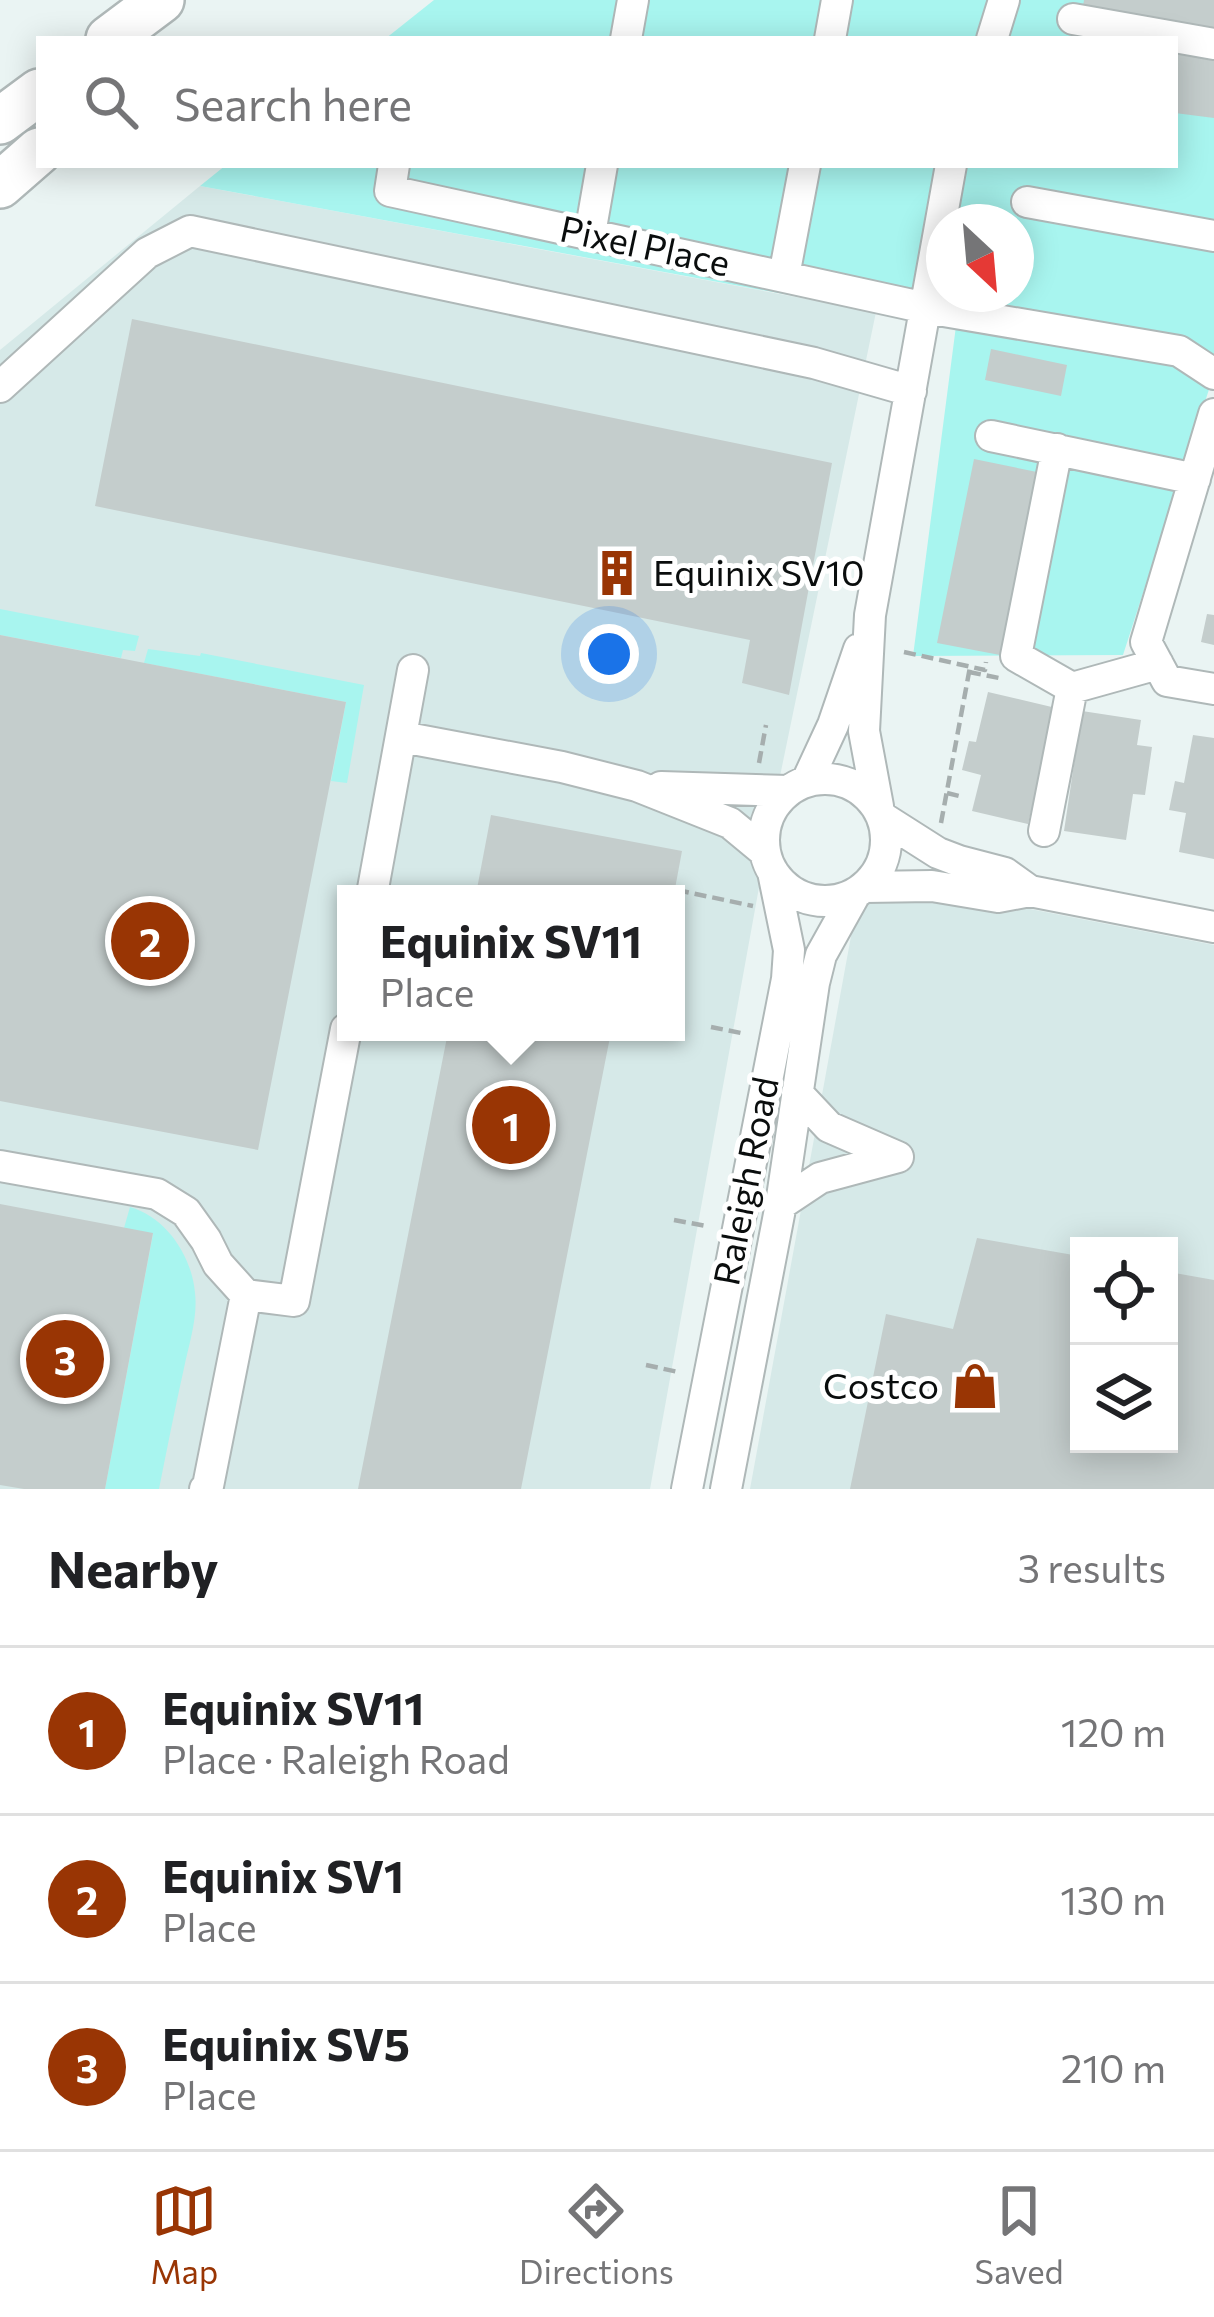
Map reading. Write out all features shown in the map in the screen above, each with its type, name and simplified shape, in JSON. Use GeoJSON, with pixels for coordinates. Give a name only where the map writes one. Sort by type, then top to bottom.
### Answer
{"type":"FeatureCollection","features":[{"type":"Feature","properties":{"kind":"highway"},"geometry":{"type":"LineString","coordinates":[[114,36],[153,14]]}},
{"type":"Feature","properties":{"kind":"highway"},"geometry":{"type":"LineString","coordinates":[[0,121],[36,94]]}},
{"type":"Feature","properties":{"kind":"highway"},"geometry":{"type":"LineString","coordinates":[[0,185],[36,154]]}},
{"type":"Feature","properties":{"kind":"street"},"geometry":{"type":"LineString","coordinates":[[627,36],[633,0]]}},
{"type":"Feature","properties":{"kind":"street"},"geometry":{"type":"LineString","coordinates":[[831,36],[837,0]]}},
{"type":"Feature","properties":{"kind":"street"},"geometry":{"type":"LineString","coordinates":[[993,36],[1004,0]]}},
{"type":"Feature","properties":{"kind":"street"},"geometry":{"type":"LineString","coordinates":[[1073,19],[1169,36]]}},
{"type":"Feature","properties":{"kind":"street"},"geometry":{"type":"LineString","coordinates":[[1178,38],[1214,44]]}},
{"type":"Feature","properties":{"kind":"street","name":"Pixel Place"},"geometry":{"type":"LineString","coordinates":[[394,168],[390,190],[926,308]]}},
{"type":"Feature","properties":{"kind":"street"},"geometry":{"type":"LineString","coordinates":[[590,234],[601,168]]}},
{"type":"Feature","properties":{"kind":"street"},"geometry":{"type":"LineString","coordinates":[[784,276],[805,168]]}},
{"type":"Feature","properties":{"kind":"street"},"geometry":{"type":"LineString","coordinates":[[944,204],[950,168]]}},
{"type":"Feature","properties":{"kind":"street"},"geometry":{"type":"LineString","coordinates":[[1027,202],[1214,236]]}},
{"type":"Feature","properties":{"kind":"street"},"geometry":{"type":"LineString","coordinates":[[0,387],[147,253],[190,231],[814,363],[910,391]]}},
{"type":"Feature","properties":{"kind":"street"},"geometry":{"type":"LineString","coordinates":[[860,890],[882,864],[886,848],[864,731],[870,615],[926,308]]}},
{"type":"Feature","properties":{"kind":"street","name":"Pixel Place"},"geometry":{"type":"LineString","coordinates":[[950,312],[1179,351],[1214,374]]}},
{"type":"Feature","properties":{"kind":"street"},"geometry":{"type":"LineString","coordinates":[[1214,414],[1198,499],[1146,642],[1168,681],[1214,689]]}},
{"type":"Feature","properties":{"kind":"street"},"geometry":{"type":"LineString","coordinates":[[991,436],[1057,449],[1198,499]]}},
{"type":"Feature","properties":{"kind":"street"},"geometry":{"type":"LineString","coordinates":[[1057,449],[1016,656],[1072,688],[1158,664]]}},
{"type":"Feature","properties":{"kind":"street"},"geometry":{"type":"LineString","coordinates":[[769,862],[764,835],[767,818],[776,803],[797,786],[833,725],[870,615]]}},
{"type":"Feature","properties":{"kind":"street"},"geometry":{"type":"LineString","coordinates":[[374,885],[413,670]]}},
{"type":"Feature","properties":{"kind":"street"},"geometry":{"type":"LineString","coordinates":[[1044,831],[1072,688]]}},
{"type":"Feature","properties":{"kind":"street"},"geometry":{"type":"LineString","coordinates":[[402,737],[637,786],[730,823],[769,862],[785,886],[819,901],[838,900],[860,890],[932,886],[998,897],[1030,891],[1214,927]]}},
{"type":"Feature","properties":{"kind":"street"},"geometry":{"type":"LineString","coordinates":[[637,786],[797,786],[827,778],[847,782],[938,853],[1005,873],[1030,891]]}},
{"type":"Feature","properties":{"kind":"street","name":"Raleigh Road"},"geometry":{"type":"LineString","coordinates":[[687,1489],[787,979],[789,950],[769,862]]}},
{"type":"Feature","properties":{"kind":"street","name":"Raleigh Road"},"geometry":{"type":"LineString","coordinates":[[726,1489],[781,1204],[821,955],[860,890]]}},
{"type":"Feature","properties":{"kind":"street"},"geometry":{"type":"LineString","coordinates":[[0,1166],[157,1194],[186,1212],[218,1264],[246,1295],[294,1301],[344,1041]]}},
{"type":"Feature","properties":{"kind":"street"},"geometry":{"type":"LineString","coordinates":[[781,1204],[820,1178],[898,1156],[829,1127],[796,1093]]}},
{"type":"Feature","properties":{"kind":"street"},"geometry":{"type":"LineString","coordinates":[[205,1489],[246,1295]]}},
{"type":"Feature","properties":{"kind":"path"},"geometry":{"type":"LineString","coordinates":[[904,652],[985,670],[986,660]]}},
{"type":"Feature","properties":{"kind":"path"},"geometry":{"type":"LineString","coordinates":[[940,829],[970,667]]}},
{"type":"Feature","properties":{"kind":"path"},"geometry":{"type":"LineString","coordinates":[[758,769],[766,725]]}},
{"type":"Feature","properties":{"kind":"path"},"geometry":{"type":"LineString","coordinates":[[947,793],[959,796]]}},
{"type":"Feature","properties":{"kind":"path"},"geometry":{"type":"LineString","coordinates":[[685,892],[753,906]]}},
{"type":"Feature","properties":{"kind":"path"},"geometry":{"type":"LineString","coordinates":[[711,1027],[746,1034]]}},
{"type":"Feature","properties":{"kind":"path"},"geometry":{"type":"LineString","coordinates":[[674,1220],[706,1226]]}},
{"type":"Feature","properties":{"kind":"path"},"geometry":{"type":"LineString","coordinates":[[646,1365],[678,1372]]}},
{"type":"Feature","properties":{"kind":"shaded area"},"geometry":{"type":"Polygon","coordinates":[[[434,0],[1214,0],[1214,374],[1123,655],[913,656],[956,326],[200,186],[222,168],[1178,168],[1178,36],[389,36],[434,0]]]}},
{"type":"Feature","properties":{"kind":"shaded area"},"geometry":{"type":"Polygon","coordinates":[[[200,186],[876,312],[773,810],[650,1489],[0,1489],[0,350],[200,186]]]}},
{"type":"Feature","properties":{"kind":"shaded area"},"geometry":{"type":"Polygon","coordinates":[[[0,609],[139,636],[135,651],[123,650],[121,658],[0,635],[0,609]]]}},
{"type":"Feature","properties":{"kind":"shaded area"},"geometry":{"type":"Polygon","coordinates":[[[148,649],[201,653],[364,685],[347,783],[331,781],[346,702],[144,663],[148,649]]]}},
{"type":"Feature","properties":{"kind":"shaded area"},"geometry":{"type":"Polygon","coordinates":[[[862,876],[1214,945],[1214,1489],[750,1489],[862,876]]]}},
{"type":"Feature","properties":{"kind":"shaded area"},"geometry":{"type":"Polygon","coordinates":[[[130,1207],[155,1219],[175,1240],[189,1265],[195,1293],[192,1330],[159,1489],[105,1489],[153,1234],[124,1228],[130,1207]]]}},
{"type":"Feature","properties":{"kind":"building"},"geometry":{"type":"Polygon","coordinates":[[[1084,0],[1214,0],[1214,29],[1083,6],[1084,0]]]}},
{"type":"Feature","properties":{"kind":"building"},"geometry":{"type":"Polygon","coordinates":[[[1178,49],[1214,55],[1214,118],[1178,113],[1178,49]]]}},
{"type":"Feature","properties":{"kind":"building","name":"Equinix SV10"},"geometry":{"type":"Polygon","coordinates":[[[132,319],[832,463],[789,695],[742,683],[750,640],[95,506],[132,319]]]}},
{"type":"Feature","properties":{"kind":"building"},"geometry":{"type":"Polygon","coordinates":[[[991,349],[1067,365],[1061,396],[985,380],[991,349]]]}},
{"type":"Feature","properties":{"kind":"building"},"geometry":{"type":"Polygon","coordinates":[[[974,459],[1037,472],[1000,655],[937,643],[974,459]]]}},
{"type":"Feature","properties":{"kind":"building"},"geometry":{"type":"Polygon","coordinates":[[[1207,614],[1214,615],[1214,645],[1201,642],[1207,614]]]}},
{"type":"Feature","properties":{"kind":"building"},"geometry":{"type":"Polygon","coordinates":[[[0,635],[346,702],[258,1150],[0,1101],[0,635]]]}},
{"type":"Feature","properties":{"kind":"building"},"geometry":{"type":"Polygon","coordinates":[[[988,692],[1056,708],[1028,824],[972,811],[981,775],[962,770],[969,741],[976,742],[988,692]]]}},
{"type":"Feature","properties":{"kind":"building"},"geometry":{"type":"Polygon","coordinates":[[[1082,711],[1141,720],[1137,745],[1152,747],[1145,795],[1133,794],[1126,840],[1064,831],[1082,711]]]}},
{"type":"Feature","properties":{"kind":"building"},"geometry":{"type":"Polygon","coordinates":[[[1193,735],[1214,738],[1214,859],[1179,852],[1186,813],[1169,810],[1175,781],[1184,783],[1193,735]]]}},
{"type":"Feature","properties":{"kind":"building"},"geometry":{"type":"Polygon","coordinates":[[[491,815],[682,851],[676,885],[478,885],[491,815]]]}},
{"type":"Feature","properties":{"kind":"building"},"geometry":{"type":"Polygon","coordinates":[[[446,1041],[609,1041],[521,1489],[358,1489],[446,1041]]]}},
{"type":"Feature","properties":{"kind":"building"},"geometry":{"type":"Polygon","coordinates":[[[0,1204],[153,1233],[105,1489],[0,1485],[0,1204]]]}},
{"type":"Feature","properties":{"kind":"building","name":"Costco"},"geometry":{"type":"Polygon","coordinates":[[[977,1238],[1070,1254],[1070,1453],[1178,1453],[1178,1274],[1214,1280],[1214,1489],[850,1489],[886,1314],[953,1329],[977,1238]]]}},
{"type":"Feature","properties":{"kind":"place","name":"Equinix SV10"},"geometry":{"type":"Point","coordinates":[617,573]}},
{"type":"Feature","properties":{"kind":"place","name":"Equinix SV1"},"geometry":{"type":"Point","coordinates":[150,941]}},
{"type":"Feature","properties":{"kind":"place","name":"Equinix SV11"},"geometry":{"type":"Point","coordinates":[511,1125]}},
{"type":"Feature","properties":{"kind":"place","name":"Equinix SV5"},"geometry":{"type":"Point","coordinates":[65,1359]}},
{"type":"Feature","properties":{"kind":"place","name":"Costco"},"geometry":{"type":"Point","coordinates":[975,1386]}}]}
